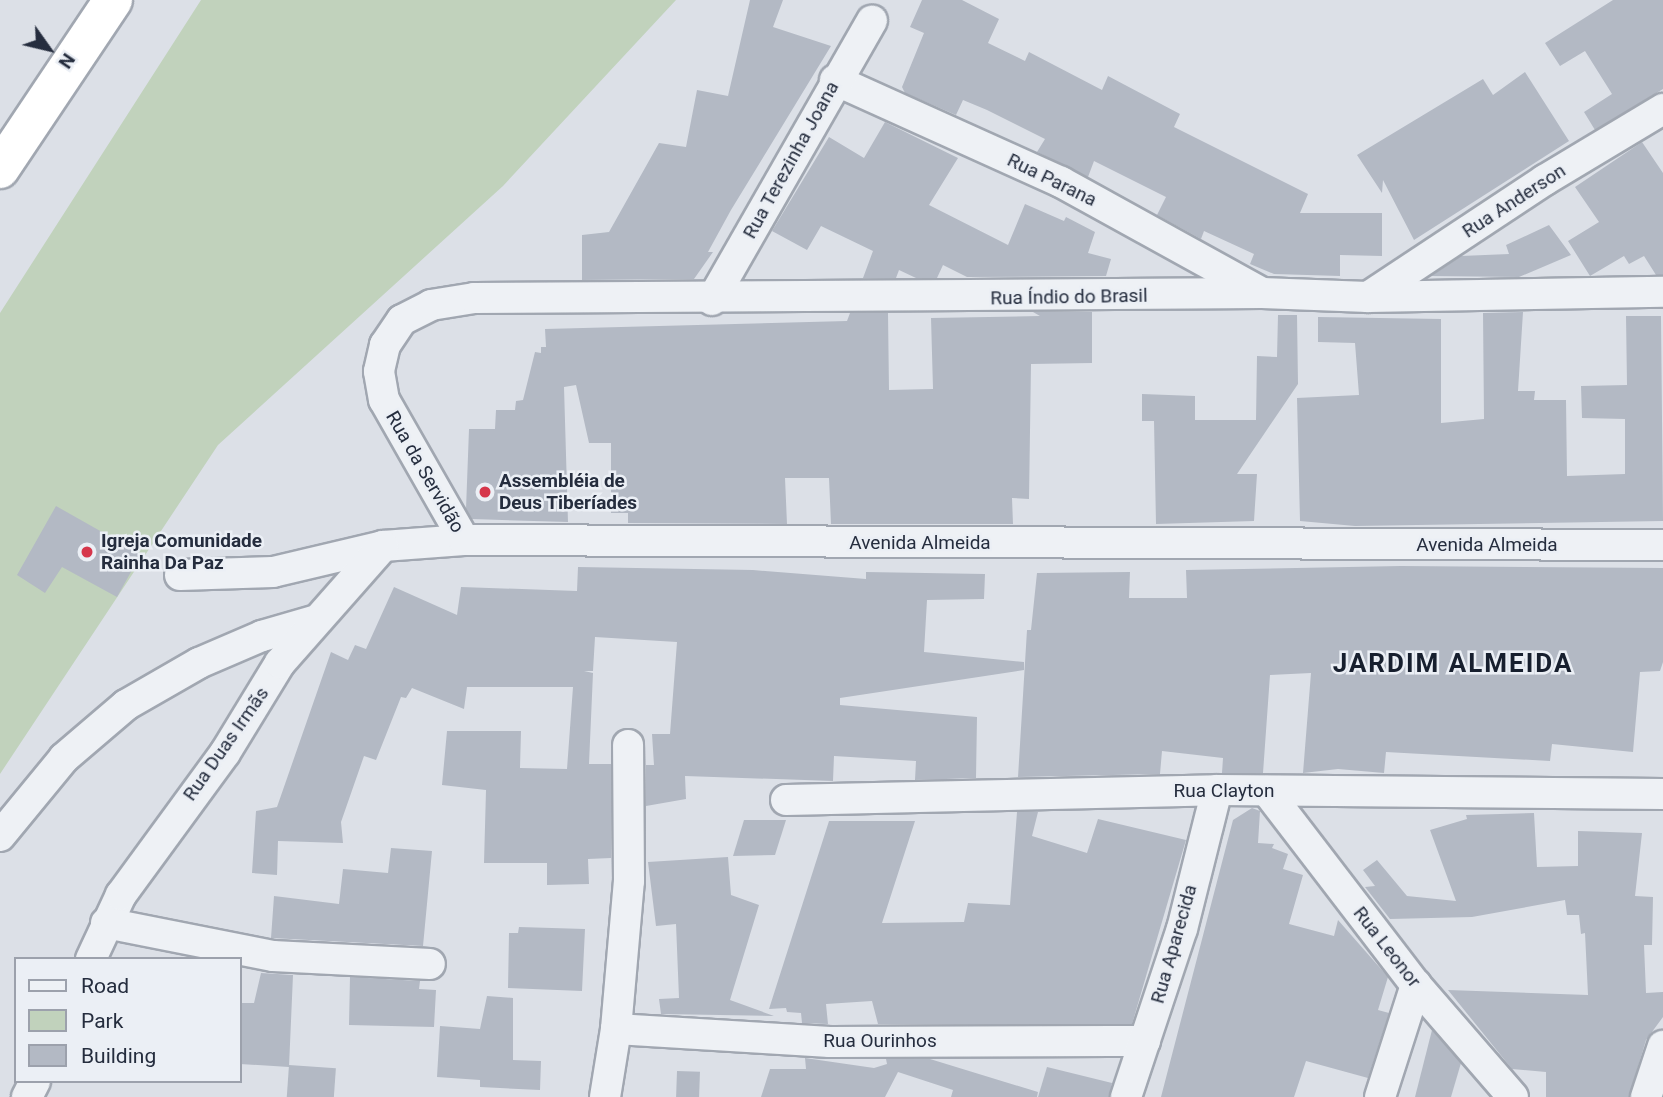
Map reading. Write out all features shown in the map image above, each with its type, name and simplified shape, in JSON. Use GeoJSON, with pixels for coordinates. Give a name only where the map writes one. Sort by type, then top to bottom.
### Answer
{"type":"FeatureCollection","features":[{"type":"Feature","properties":{"kind":"highway"},"geometry":{"type":"LineString","coordinates":[[0,169],[113,0]]}},
{"type":"Feature","properties":{"kind":"street","name":"Rua Terezinha Joana"},"geometry":{"type":"LineString","coordinates":[[712,300],[835,80],[873,22]]}},
{"type":"Feature","properties":{"kind":"street","name":"Rua Parana"},"geometry":{"type":"LineString","coordinates":[[835,80],[1061,182],[1262,293]]}},
{"type":"Feature","properties":{"kind":"street","name":"Rua Anderson"},"geometry":{"type":"LineString","coordinates":[[1368,297],[1545,180],[1663,109]]}},
{"type":"Feature","properties":{"kind":"street","name":"Rua Índio do Brasil"},"geometry":{"type":"LineString","coordinates":[[474,298],[712,300],[1262,293],[1368,297],[1663,292]]}},
{"type":"Feature","properties":{"kind":"street","name":"Rua da Servidão"},"geometry":{"type":"LineString","coordinates":[[464,540],[384,400],[379,371],[385,345],[402,320],[431,305],[474,298]]}},
{"type":"Feature","properties":{"kind":"street","name":"Avenida Almeida"},"geometry":{"type":"LineString","coordinates":[[180,575],[273,572],[383,546],[464,540],[1663,545]]}},
{"type":"Feature","properties":{"kind":"street","name":"Rua Duas Irmãs"},"geometry":{"type":"LineString","coordinates":[[92,957],[106,923],[138,868],[225,753],[280,663],[313,621],[383,546]]}},
{"type":"Feature","properties":{"kind":"street"},"geometry":{"type":"LineString","coordinates":[[0,836],[64,758],[126,705],[199,663],[262,636],[313,621]]}},
{"type":"Feature","properties":{"kind":"street"},"geometry":{"type":"LineString","coordinates":[[606,1097],[616,1029],[629,881],[628,745]]}},
{"type":"Feature","properties":{"kind":"street","name":"Rua Clayton"},"geometry":{"type":"LineString","coordinates":[[786,800],[1217,790],[1663,793]]}},
{"type":"Feature","properties":{"kind":"street","name":"Rua Aparecida"},"geometry":{"type":"LineString","coordinates":[[1126,1097],[1182,929],[1217,790]]}},
{"type":"Feature","properties":{"kind":"street","name":"Rua Leonor"},"geometry":{"type":"LineString","coordinates":[[1267,791],[1416,985],[1513,1097]]}},
{"type":"Feature","properties":{"kind":"street"},"geometry":{"type":"LineString","coordinates":[[106,923],[273,956],[430,964]]}},
{"type":"Feature","properties":{"kind":"street"},"geometry":{"type":"LineString","coordinates":[[1380,1097],[1416,985]]}},
{"type":"Feature","properties":{"kind":"street","name":"Rua Ourinhos"},"geometry":{"type":"LineString","coordinates":[[616,1029],[830,1042],[1145,1041]]}},
{"type":"Feature","properties":{"kind":"street"},"geometry":{"type":"LineString","coordinates":[[1646,1097],[1663,1046]]}},
{"type":"Feature","properties":{"kind":"green space"},"geometry":{"type":"Polygon","coordinates":[[[201,0],[676,0],[503,186],[218,445],[0,774],[0,313],[201,0]]]}},
{"type":"Feature","properties":{"kind":"building"},"geometry":{"type":"Polygon","coordinates":[[[750,0],[783,0],[773,27],[831,46],[731,210],[708,252],[713,252],[694,279],[582,280],[582,235],[609,232],[659,143],[686,147],[697,90],[728,96],[750,0]]]}},
{"type":"Feature","properties":{"kind":"building"},"geometry":{"type":"Polygon","coordinates":[[[922,0],[962,0],[999,19],[988,43],[1025,61],[1029,52],[1102,90],[1108,76],[1180,114],[1174,127],[1308,194],[1300,213],[1382,213],[1382,256],[1340,255],[1340,276],[1274,274],[1250,264],[1254,254],[1204,231],[1201,239],[1157,215],[1166,197],[1094,161],[1088,177],[1037,152],[1045,139],[987,110],[963,100],[956,115],[905,93],[902,87],[924,33],[910,27],[922,0]]]}},
{"type":"Feature","properties":{"kind":"building"},"geometry":{"type":"Polygon","coordinates":[[[1613,0],[1663,0],[1663,89],[1595,130],[1584,112],[1612,94],[1585,51],[1560,66],[1545,43],[1613,0]]]}},
{"type":"Feature","properties":{"kind":"building"},"geometry":{"type":"Polygon","coordinates":[[[1525,72],[1569,141],[1414,240],[1383,180],[1382,193],[1357,155],[1483,79],[1493,95],[1525,72]]]}},
{"type":"Feature","properties":{"kind":"building"},"geometry":{"type":"Polygon","coordinates":[[[885,122],[958,158],[929,205],[1008,245],[1025,204],[1064,221],[1066,217],[1095,232],[1088,253],[1111,259],[1106,276],[967,277],[943,265],[937,278],[916,278],[899,270],[896,278],[863,278],[873,251],[821,226],[807,250],[772,231],[829,137],[864,158],[885,122]]]}},
{"type":"Feature","properties":{"kind":"building"},"geometry":{"type":"Polygon","coordinates":[[[1642,142],[1663,173],[1663,275],[1656,275],[1644,256],[1629,264],[1624,256],[1590,276],[1568,241],[1599,222],[1575,187],[1642,142]]]}},
{"type":"Feature","properties":{"kind":"building"},"geometry":{"type":"Polygon","coordinates":[[[1549,225],[1571,255],[1519,277],[1431,276],[1461,256],[1509,254],[1506,245],[1549,225]]]}},
{"type":"Feature","properties":{"kind":"building"},"geometry":{"type":"Polygon","coordinates":[[[1033,312],[1092,312],[1092,363],[1031,364],[1029,499],[1012,498],[1013,524],[831,524],[829,478],[785,478],[787,524],[628,523],[628,513],[611,513],[611,443],[589,443],[576,385],[564,387],[568,522],[472,519],[466,509],[469,429],[495,429],[496,410],[515,410],[516,401],[523,400],[535,352],[541,353],[541,347],[546,347],[545,329],[847,321],[850,313],[888,313],[889,390],[933,389],[931,318],[1040,316],[1033,312]]]}},
{"type":"Feature","properties":{"kind":"building"},"geometry":{"type":"Polygon","coordinates":[[[1523,312],[1518,391],[1535,391],[1534,400],[1566,400],[1567,476],[1625,474],[1625,419],[1582,418],[1581,386],[1627,385],[1626,316],[1661,316],[1663,521],[1355,526],[1300,521],[1297,398],[1359,395],[1355,343],[1318,342],[1318,317],[1441,319],[1441,423],[1484,419],[1483,313],[1523,312]]]}},
{"type":"Feature","properties":{"kind":"building"},"geometry":{"type":"Polygon","coordinates":[[[1278,315],[1297,315],[1298,384],[1237,474],[1257,474],[1254,521],[1156,524],[1154,421],[1142,421],[1142,394],[1195,396],[1195,420],[1256,420],[1257,356],[1277,357],[1278,315]]]}},
{"type":"Feature","properties":{"kind":"building","name":"Igreja Comunidade Rainha Da Paz"},"geometry":{"type":"Polygon","coordinates":[[[56,506],[141,554],[117,597],[62,567],[45,593],[17,575],[56,506]]]}},
{"type":"Feature","properties":{"kind":"building"},"geometry":{"type":"Polygon","coordinates":[[[1401,566],[1663,568],[1663,662],[1660,671],[1640,672],[1633,752],[1552,744],[1550,761],[1386,752],[1384,773],[1338,769],[1303,773],[1311,673],[1270,675],[1263,773],[1222,773],[1223,758],[1162,751],[1160,774],[1018,777],[1027,630],[1031,630],[1037,573],[1130,572],[1129,598],[1187,598],[1186,570],[1401,566]]]}},
{"type":"Feature","properties":{"kind":"building"},"geometry":{"type":"Polygon","coordinates":[[[578,567],[753,570],[866,579],[866,572],[985,574],[984,599],[927,600],[924,652],[1024,662],[1024,670],[840,698],[840,705],[977,717],[976,778],[915,780],[916,761],[834,756],[833,781],[685,776],[686,799],[646,806],[646,765],[654,765],[652,734],[670,734],[677,642],[595,637],[593,671],[584,671],[593,673],[589,764],[611,764],[611,858],[588,859],[589,884],[547,885],[547,863],[484,863],[486,790],[442,785],[447,731],[521,731],[520,768],[567,769],[573,687],[467,687],[464,709],[412,688],[406,698],[401,697],[376,760],[364,756],[341,822],[343,843],[278,841],[277,875],[252,873],[256,811],[277,807],[331,652],[348,660],[355,645],[366,649],[394,587],[457,615],[461,587],[577,591],[578,567]]]}},
{"type":"Feature","properties":{"kind":"building"},"geometry":{"type":"Polygon","coordinates":[[[1252,808],[1260,811],[1258,843],[1274,844],[1272,848],[1288,854],[1283,869],[1303,875],[1289,924],[1334,936],[1338,920],[1388,977],[1378,1010],[1389,1013],[1368,1078],[1306,1061],[1294,1097],[1161,1097],[1233,820],[1252,808]]]}},
{"type":"Feature","properties":{"kind":"building"},"geometry":{"type":"Polygon","coordinates":[[[1017,812],[1038,812],[1032,836],[1087,853],[1098,819],[1186,840],[1132,1024],[878,1024],[872,1001],[826,1004],[828,1024],[802,1023],[801,1013],[787,1012],[786,1008],[769,1009],[829,821],[915,821],[882,923],[964,922],[968,903],[1010,905],[1017,812]]]}},
{"type":"Feature","properties":{"kind":"building"},"geometry":{"type":"Polygon","coordinates":[[[1534,813],[1537,867],[1578,866],[1578,831],[1642,833],[1635,896],[1653,897],[1652,945],[1644,945],[1646,993],[1663,992],[1663,1017],[1646,1040],[1629,1097],[1546,1097],[1546,1072],[1512,1069],[1448,990],[1588,995],[1585,933],[1581,934],[1579,915],[1567,915],[1565,900],[1472,917],[1390,919],[1365,887],[1375,886],[1363,870],[1377,860],[1407,896],[1456,901],[1430,830],[1467,819],[1466,815],[1534,813]]]}},
{"type":"Feature","properties":{"kind":"building"},"geometry":{"type":"Polygon","coordinates":[[[744,820],[786,820],[775,855],[733,856],[744,820]]]}},
{"type":"Feature","properties":{"kind":"building"},"geometry":{"type":"Polygon","coordinates":[[[391,848],[432,851],[423,946],[271,938],[274,896],[339,904],[343,869],[388,873],[391,848]]]}},
{"type":"Feature","properties":{"kind":"building"},"geometry":{"type":"Polygon","coordinates":[[[728,857],[731,895],[759,905],[730,1000],[774,1016],[661,1014],[659,999],[679,998],[676,924],[656,926],[648,862],[728,857]]]}},
{"type":"Feature","properties":{"kind":"building"},"geometry":{"type":"Polygon","coordinates":[[[519,927],[585,929],[582,991],[508,988],[509,933],[518,933],[519,927]]]}},
{"type":"Feature","properties":{"kind":"building"},"geometry":{"type":"Polygon","coordinates":[[[261,973],[293,975],[289,1067],[242,1064],[242,1003],[254,1003],[261,973]]]}},
{"type":"Feature","properties":{"kind":"building"},"geometry":{"type":"Polygon","coordinates":[[[350,977],[420,981],[419,989],[436,990],[434,1027],[349,1025],[350,977]]]}},
{"type":"Feature","properties":{"kind":"building"},"geometry":{"type":"Polygon","coordinates":[[[487,996],[513,998],[513,1060],[541,1061],[540,1090],[480,1087],[480,1080],[437,1077],[440,1026],[480,1029],[487,996]]]}},
{"type":"Feature","properties":{"kind":"building"},"geometry":{"type":"Polygon","coordinates":[[[1432,1030],[1461,1063],[1451,1097],[1415,1097],[1432,1030]]]}},
{"type":"Feature","properties":{"kind":"building"},"geometry":{"type":"Polygon","coordinates":[[[805,1058],[874,1068],[887,1064],[886,1059],[930,1059],[1038,1092],[1037,1097],[951,1097],[953,1090],[898,1072],[885,1097],[761,1097],[770,1069],[806,1069],[805,1058]]]}},
{"type":"Feature","properties":{"kind":"building"},"geometry":{"type":"Polygon","coordinates":[[[289,1065],[336,1068],[334,1097],[287,1097],[289,1065]]]}},
{"type":"Feature","properties":{"kind":"building"},"geometry":{"type":"Polygon","coordinates":[[[1047,1067],[1112,1083],[1109,1097],[1038,1097],[1047,1067]]]}},
{"type":"Feature","properties":{"kind":"building"},"geometry":{"type":"Polygon","coordinates":[[[677,1071],[700,1072],[699,1097],[676,1097],[677,1071]]]}},
{"type":"Feature","properties":{"kind":"place","name":"Assembléia de Deus Tiberíades"},"geometry":{"type":"Point","coordinates":[485,492]}},
{"type":"Feature","properties":{"kind":"place","name":"Igreja Comunidade Rainha Da Paz"},"geometry":{"type":"Point","coordinates":[87,552]}},
{"type":"Feature","properties":{"kind":"district","name":"JARDIM ALMEIDA"},"geometry":{"type":"Point","coordinates":[1453,664]}}]}
